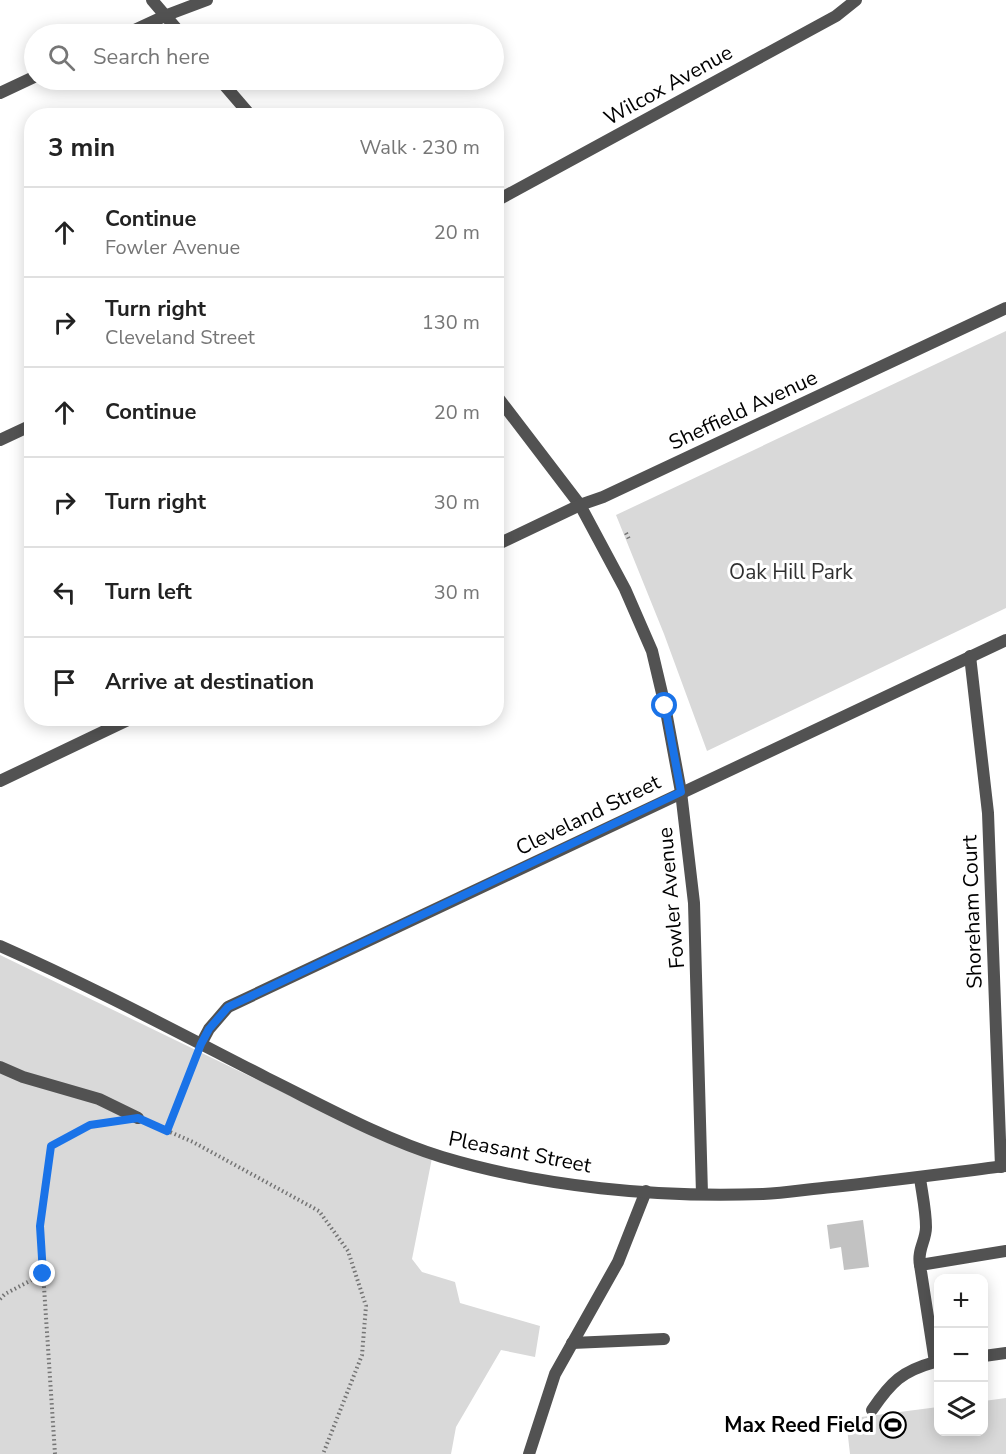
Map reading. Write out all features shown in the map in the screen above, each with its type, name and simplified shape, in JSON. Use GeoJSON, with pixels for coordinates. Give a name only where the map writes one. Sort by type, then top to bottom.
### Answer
{"type":"FeatureCollection","features":[{"type":"Feature","properties":{"kind":"street"},"geometry":{"type":"LineString","coordinates":[[152,0],[174,24]]}},
{"type":"Feature","properties":{"kind":"street"},"geometry":{"type":"LineString","coordinates":[[148,24],[207,0]]}},
{"type":"Feature","properties":{"kind":"street","name":"Wilcox Avenue"},"geometry":{"type":"LineString","coordinates":[[504,197],[836,16],[856,0]]}},
{"type":"Feature","properties":{"kind":"street"},"geometry":{"type":"LineString","coordinates":[[0,93],[24,82]]}},
{"type":"Feature","properties":{"kind":"street"},"geometry":{"type":"LineString","coordinates":[[229,90],[244,108]]}},
{"type":"Feature","properties":{"kind":"street","name":"Sheffield Avenue"},"geometry":{"type":"LineString","coordinates":[[504,541],[1006,308]]}},
{"type":"Feature","properties":{"kind":"street","name":"Fowler Avenue"},"geometry":{"type":"LineString","coordinates":[[504,405],[580,505],[625,589],[652,651],[681,792],[694,903],[702,1194]]}},
{"type":"Feature","properties":{"kind":"street"},"geometry":{"type":"LineString","coordinates":[[0,440],[24,429]]}},
{"type":"Feature","properties":{"kind":"street","name":"Cleveland Street"},"geometry":{"type":"LineString","coordinates":[[201,1044],[209,1029],[228,1007],[1006,640]]}},
{"type":"Feature","properties":{"kind":"street","name":"Shoreham Court"},"geometry":{"type":"LineString","coordinates":[[970,656],[987,813],[1003,1166]]}},
{"type":"Feature","properties":{"kind":"street"},"geometry":{"type":"LineString","coordinates":[[0,781],[115,726]]}},
{"type":"Feature","properties":{"kind":"street","name":"Pleasant Street"},"geometry":{"type":"LineString","coordinates":[[0,946],[361,1125],[440,1156],[495,1171],[551,1181],[646,1191],[764,1194],[920,1178],[1003,1166]]}},
{"type":"Feature","properties":{"kind":"street"},"geometry":{"type":"LineString","coordinates":[[0,1067],[23,1077],[99,1099],[138,1118]]}},
{"type":"Feature","properties":{"kind":"street"},"geometry":{"type":"LineString","coordinates":[[920,1178],[926,1224],[919,1249],[920,1265],[934,1345]]}},
{"type":"Feature","properties":{"kind":"street"},"geometry":{"type":"LineString","coordinates":[[529,1454],[555,1374],[618,1262],[646,1191]]}},
{"type":"Feature","properties":{"kind":"street"},"geometry":{"type":"LineString","coordinates":[[920,1265],[1006,1251]]}},
{"type":"Feature","properties":{"kind":"street"},"geometry":{"type":"LineString","coordinates":[[572,1343],[664,1339]]}},
{"type":"Feature","properties":{"kind":"street"},"geometry":{"type":"LineString","coordinates":[[988,1355],[1006,1353]]}},
{"type":"Feature","properties":{"kind":"street"},"geometry":{"type":"LineString","coordinates":[[872,1410],[891,1385],[908,1370],[934,1363]]}},
{"type":"Feature","properties":{"kind":"path"},"geometry":{"type":"LineString","coordinates":[[626,533],[629,539]]}},
{"type":"Feature","properties":{"kind":"path"},"geometry":{"type":"LineString","coordinates":[[167,1131],[201,1044]]}},
{"type":"Feature","properties":{"kind":"path"},"geometry":{"type":"LineString","coordinates":[[55,1454],[40,1226],[51,1146],[90,1125],[138,1118],[193,1142],[319,1211],[348,1251],[366,1306],[362,1355],[323,1454]]}},
{"type":"Feature","properties":{"kind":"path"},"geometry":{"type":"LineString","coordinates":[[0,1299],[5,1294],[43,1274]]}},
{"type":"Feature","properties":{"kind":"green space","name":"Oak Hill Park"},"geometry":{"type":"Polygon","coordinates":[[[1006,331],[1006,608],[707,751],[664,634],[616,515],[1006,331]]]}},
{"type":"Feature","properties":{"kind":"green space"},"geometry":{"type":"Polygon","coordinates":[[[0,955],[350,1125],[432,1158],[412,1259],[422,1272],[455,1282],[460,1303],[540,1326],[535,1357],[501,1350],[456,1427],[451,1454],[0,1454],[0,955]]]}},
{"type":"Feature","properties":{"kind":"green space","name":"Max Reed Field"},"geometry":{"type":"Polygon","coordinates":[[[1006,1398],[1006,1454],[850,1454],[846,1419],[934,1408],[934,1436],[988,1436],[988,1400],[1006,1398]]]}},
{"type":"Feature","properties":{"kind":"building"},"geometry":{"type":"Polygon","coordinates":[[[863,1220],[869,1267],[844,1270],[841,1247],[830,1249],[827,1225],[863,1220]]]}},
{"type":"Feature","properties":{"kind":"place","name":"Max Reed Field"},"geometry":{"type":"Point","coordinates":[893,1425]}},
{"type":"Feature","properties":{"kind":"route"},"geometry":{"type":"LineString","coordinates":[[43,1274],[40,1226],[51,1146],[90,1125],[138,1118],[167,1131],[201,1044],[209,1029],[228,1007],[681,792],[665,706]]}}]}
